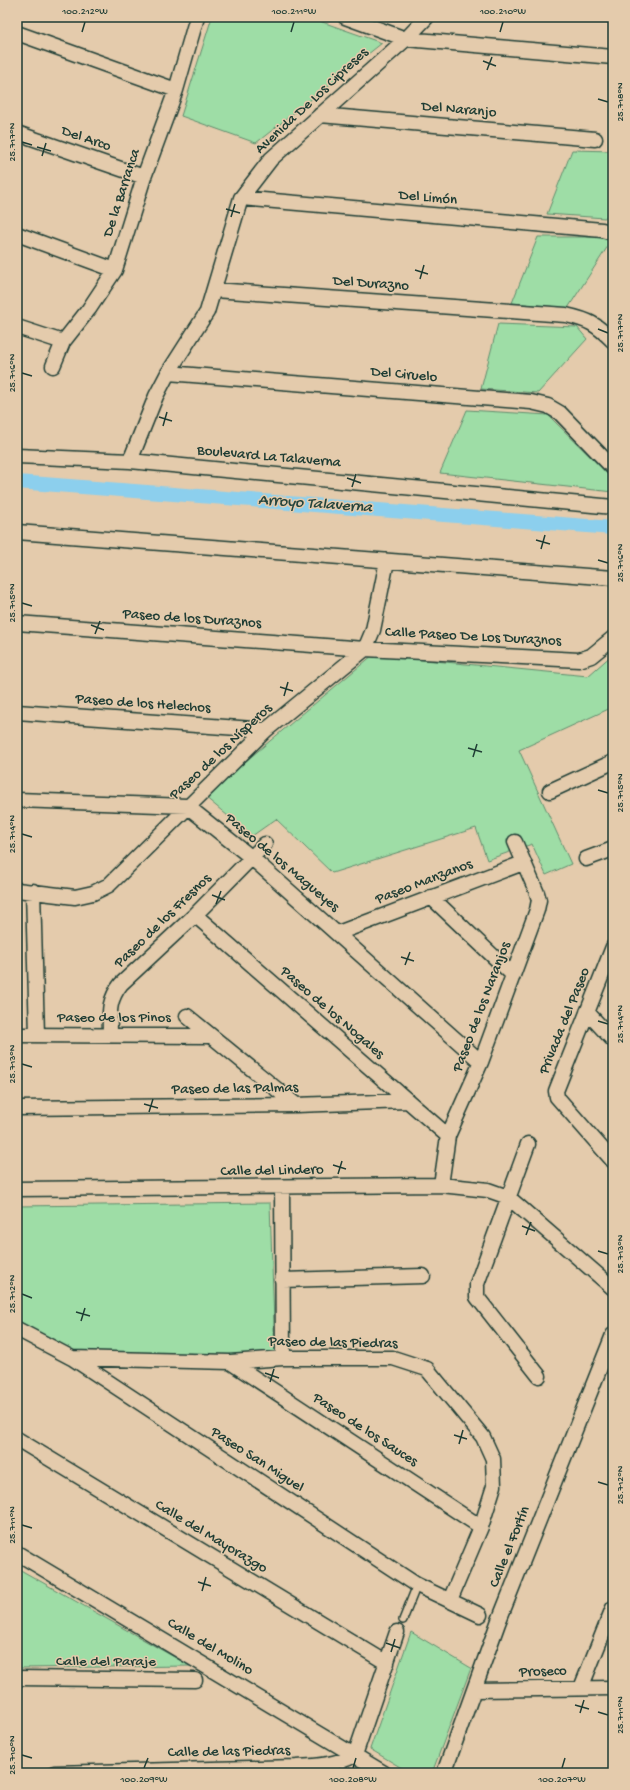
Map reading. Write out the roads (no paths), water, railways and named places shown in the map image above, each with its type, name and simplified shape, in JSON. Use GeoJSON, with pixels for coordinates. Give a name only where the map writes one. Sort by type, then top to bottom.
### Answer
{"type":"FeatureCollection","features":[{"type":"Feature","properties":{"kind":"street","name":"De la Barranca"},"geometry":{"type":"LineString","coordinates":[[53,366],[63,342],[89,310],[115,270],[144,177],[176,90],[197,17]]}},
{"type":"Feature","properties":{"kind":"street"},"geometry":{"type":"LineString","coordinates":[[345,17],[406,39],[613,57]]}},
{"type":"Feature","properties":{"kind":"street","name":"Avenida De Los Cipreses"},"geometry":{"type":"LineString","coordinates":[[130,461],[156,396],[168,373],[207,312],[223,253],[241,198],[271,159],[406,39],[427,17]]}},
{"type":"Feature","properties":{"kind":"street"},"geometry":{"type":"LineString","coordinates":[[17,33],[176,90]]}},
{"type":"Feature","properties":{"kind":"street","name":"Del Naranjo"},"geometry":{"type":"LineString","coordinates":[[320,115],[595,140]]}},
{"type":"Feature","properties":{"kind":"street","name":"Del Arco"},"geometry":{"type":"LineString","coordinates":[[17,133],[144,177]]}},
{"type":"Feature","properties":{"kind":"street","name":"Del Limón"},"geometry":{"type":"LineString","coordinates":[[241,198],[602,230],[613,233]]}},
{"type":"Feature","properties":{"kind":"street"},"geometry":{"type":"LineString","coordinates":[[17,234],[115,270]]}},
{"type":"Feature","properties":{"kind":"street","name":"Del Durazno"},"geometry":{"type":"LineString","coordinates":[[214,290],[566,315],[582,319],[598,326],[613,341]]}},
{"type":"Feature","properties":{"kind":"street"},"geometry":{"type":"LineString","coordinates":[[17,326],[63,342]]}},
{"type":"Feature","properties":{"kind":"street","name":"Del Ciruelo"},"geometry":{"type":"LineString","coordinates":[[168,373],[531,402],[548,406],[560,413],[613,468]]}},
{"type":"Feature","properties":{"kind":"street","name":"Boulevard La Talaverna"},"geometry":{"type":"LineString","coordinates":[[17,456],[130,461],[613,507]]}},
{"type":"Feature","properties":{"kind":"street"},"geometry":{"type":"LineString","coordinates":[[17,532],[613,578]]}},
{"type":"Feature","properties":{"kind":"street","name":"Paseo de los Nísperos"},"geometry":{"type":"LineString","coordinates":[[17,890],[75,897],[93,893],[109,885],[187,806],[266,730],[365,649],[374,630],[387,561]]}},
{"type":"Feature","properties":{"kind":"street","name":"Paseo de los Duraznos"},"geometry":{"type":"LineString","coordinates":[[17,623],[365,649]]}},
{"type":"Feature","properties":{"kind":"street","name":"Calle Paseo De Los Duraznos"},"geometry":{"type":"LineString","coordinates":[[365,649],[579,660],[592,656],[613,638]]}},
{"type":"Feature","properties":{"kind":"street","name":"Paseo de los Helechos"},"geometry":{"type":"LineString","coordinates":[[17,712],[266,730]]}},
{"type":"Feature","properties":{"kind":"street"},"geometry":{"type":"LineString","coordinates":[[550,791],[613,762]]}},
{"type":"Feature","properties":{"kind":"street"},"geometry":{"type":"LineString","coordinates":[[17,800],[187,806]]}},
{"type":"Feature","properties":{"kind":"street","name":"Paseo de los Magueyes"},"geometry":{"type":"LineString","coordinates":[[187,806],[252,858],[338,933],[481,1062]]}},
{"type":"Feature","properties":{"kind":"street","name":"Paseo de los Naranjos"},"geometry":{"type":"LineString","coordinates":[[441,1185],[448,1136],[481,1062],[537,910],[539,900],[515,842]]}},
{"type":"Feature","properties":{"kind":"street","name":"Paseo de los Fresnos"},"geometry":{"type":"LineString","coordinates":[[110,1035],[110,1003],[113,995],[122,984],[195,915],[265,844]]}},
{"type":"Feature","properties":{"kind":"street"},"geometry":{"type":"LineString","coordinates":[[586,859],[613,849]]}},
{"type":"Feature","properties":{"kind":"street","name":"Paseo Manzanos"},"geometry":{"type":"LineString","coordinates":[[338,933],[431,896],[523,863]]}},
{"type":"Feature","properties":{"kind":"street"},"geometry":{"type":"LineString","coordinates":[[32,891],[37,1035]]}},
{"type":"Feature","properties":{"kind":"street"},"geometry":{"type":"LineString","coordinates":[[431,896],[513,975]]}},
{"type":"Feature","properties":{"kind":"street","name":"Paseo de los Nogales"},"geometry":{"type":"LineString","coordinates":[[195,915],[406,1101],[448,1136]]}},
{"type":"Feature","properties":{"kind":"street","name":"Privada del Paseo"},"geometry":{"type":"LineString","coordinates":[[613,947],[610,965],[587,1012],[557,1087],[556,1094],[613,1161]]}},
{"type":"Feature","properties":{"kind":"street"},"geometry":{"type":"LineString","coordinates":[[587,1012],[613,1040]]}},
{"type":"Feature","properties":{"kind":"street","name":"Paseo de los Pinos"},"geometry":{"type":"LineString","coordinates":[[187,1016],[296,1105]]}},
{"type":"Feature","properties":{"kind":"street","name":"Paseo de los Pinos"},"geometry":{"type":"LineString","coordinates":[[17,1035],[211,1036]]}},
{"type":"Feature","properties":{"kind":"street","name":"Paseo de las Palmas"},"geometry":{"type":"LineString","coordinates":[[17,1108],[296,1105],[406,1101]]}},
{"type":"Feature","properties":{"kind":"street"},"geometry":{"type":"LineString","coordinates":[[528,1144],[477,1284],[477,1297],[539,1376]]}},
{"type":"Feature","properties":{"kind":"street","name":"Calle del Lindero"},"geometry":{"type":"LineString","coordinates":[[17,1190],[441,1185],[488,1190],[508,1197],[613,1288]]}},
{"type":"Feature","properties":{"kind":"street"},"geometry":{"type":"LineString","coordinates":[[282,1188],[283,1358]]}},
{"type":"Feature","properties":{"kind":"street"},"geometry":{"type":"LineString","coordinates":[[282,1280],[422,1276]]}},
{"type":"Feature","properties":{"kind":"street","name":"Paseo San Miguel"},"geometry":{"type":"LineString","coordinates":[[17,1329],[72,1358],[417,1585],[480,1615]]}},
{"type":"Feature","properties":{"kind":"street","name":"Calle el Fortín"},"geometry":{"type":"LineString","coordinates":[[444,1773],[498,1623],[608,1357],[613,1335]]}},
{"type":"Feature","properties":{"kind":"street","name":"Paseo de las Piedras"},"geometry":{"type":"LineString","coordinates":[[72,1358],[230,1362],[283,1358],[393,1358],[427,1369],[483,1437],[493,1459],[494,1486],[482,1527],[450,1600]]}},
{"type":"Feature","properties":{"kind":"street","name":"Paseo de los Sauces"},"geometry":{"type":"LineString","coordinates":[[230,1362],[482,1527]]}},
{"type":"Feature","properties":{"kind":"street","name":"Calle del Mayorazgo"},"geometry":{"type":"LineString","coordinates":[[17,1440],[387,1663]]}},
{"type":"Feature","properties":{"kind":"street","name":"Calle del Molino"},"geometry":{"type":"LineString","coordinates":[[17,1553],[384,1773]]}},
{"type":"Feature","properties":{"kind":"street"},"geometry":{"type":"LineString","coordinates":[[581,1688],[613,1608]]}},
{"type":"Feature","properties":{"kind":"street"},"geometry":{"type":"LineString","coordinates":[[355,1755],[400,1626]]}},
{"type":"Feature","properties":{"kind":"street","name":"Calle del Paraje"},"geometry":{"type":"LineString","coordinates":[[17,1678],[195,1680]]}},
{"type":"Feature","properties":{"kind":"street","name":"Proseco"},"geometry":{"type":"LineString","coordinates":[[474,1690],[613,1688]]}},
{"type":"Feature","properties":{"kind":"street","name":"Calle de las Piedras"},"geometry":{"type":"LineString","coordinates":[[54,1773],[319,1766],[341,1762],[355,1755]]}},
{"type":"Feature","properties":{"kind":"lane"},"geometry":{"type":"LineString","coordinates":[[400,1626],[417,1585]]}},
{"type":"Feature","properties":{"kind":"waterway","name":"Arroyo Talaverna"},"geometry":{"type":"LineString","coordinates":[[17,482],[613,528]]}}]}
